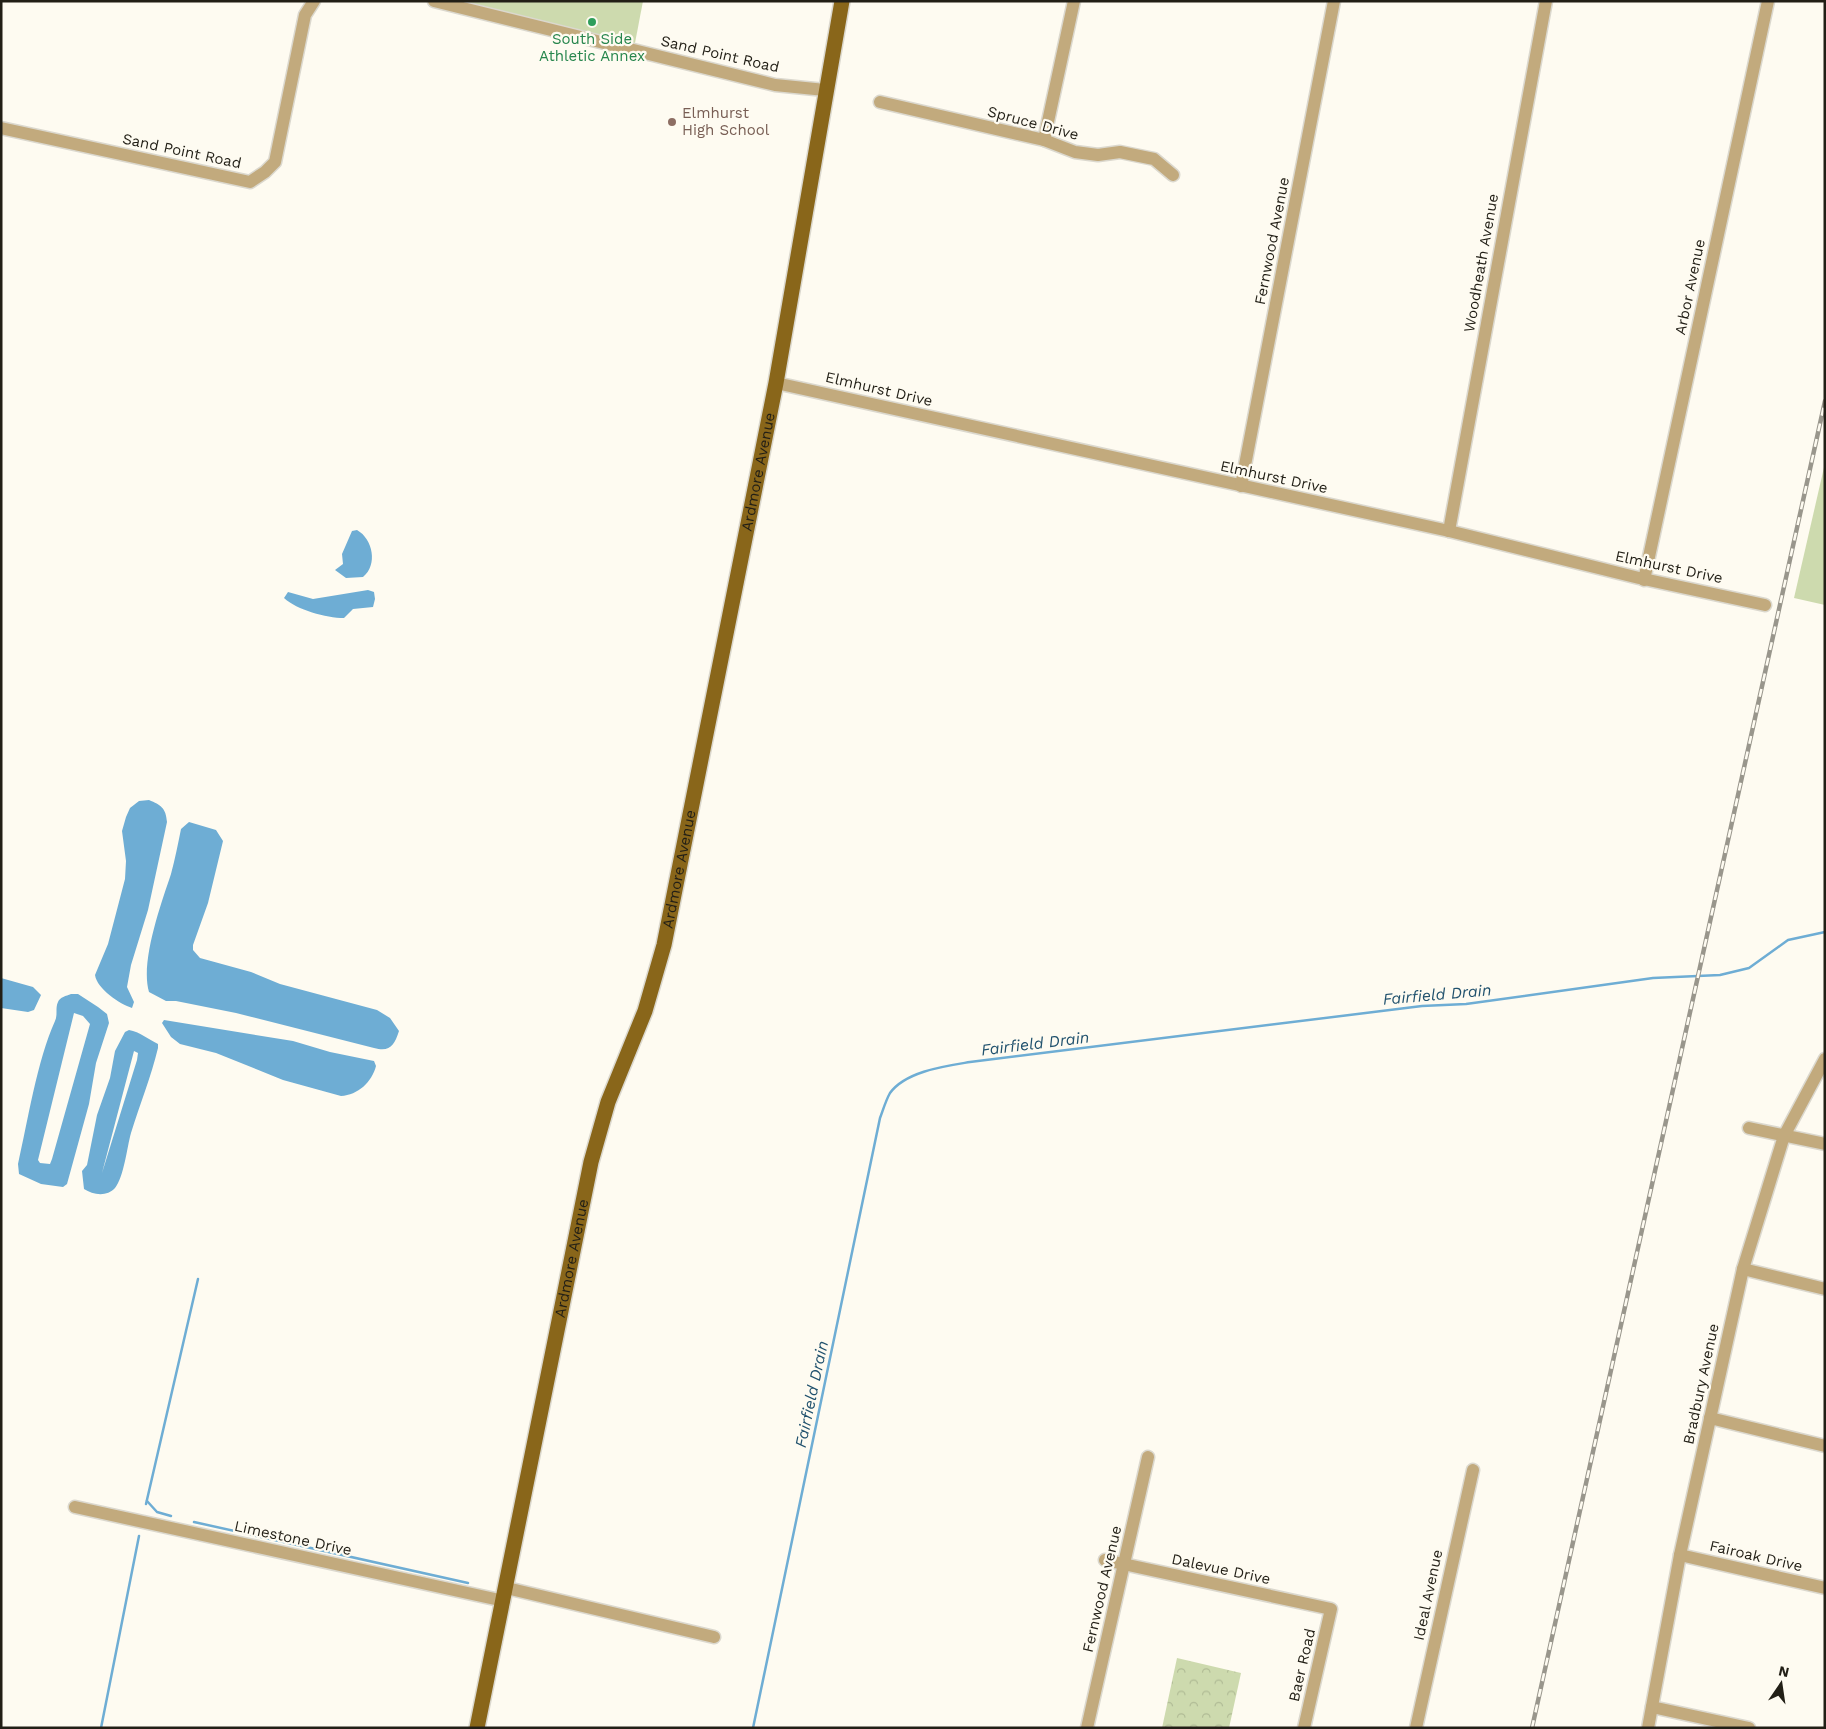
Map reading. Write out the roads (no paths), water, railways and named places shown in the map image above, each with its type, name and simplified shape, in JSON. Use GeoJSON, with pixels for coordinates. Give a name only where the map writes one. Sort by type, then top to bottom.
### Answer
{"type":"FeatureCollection","features":[{"type":"Feature","properties":{"kind":"main road","name":"Ardmore Avenue"},"geometry":{"type":"LineString","coordinates":[[477,1728],[506,1594],[591,1162],[608,1102],[645,1011],[664,945],[776,383],[825,90],[842,1]]}},
{"type":"Feature","properties":{"kind":"street","name":"Sand Point Road"},"geometry":{"type":"LineString","coordinates":[[1,128],[250,182],[265,172],[275,162],[305,15],[314,1]]}},
{"type":"Feature","properties":{"kind":"street","name":"Sand Point Road"},"geometry":{"type":"LineString","coordinates":[[434,1],[775,85],[825,90]]}},
{"type":"Feature","properties":{"kind":"street"},"geometry":{"type":"LineString","coordinates":[[1044,140],[1074,1]]}},
{"type":"Feature","properties":{"kind":"street","name":"Fernwood Avenue"},"geometry":{"type":"LineString","coordinates":[[1242,486],[1334,1]]}},
{"type":"Feature","properties":{"kind":"street","name":"Woodheath Avenue"},"geometry":{"type":"LineString","coordinates":[[1448,531],[1546,1]]}},
{"type":"Feature","properties":{"kind":"street","name":"Arbor Avenue"},"geometry":{"type":"LineString","coordinates":[[1644,580],[1768,1]]}},
{"type":"Feature","properties":{"kind":"street","name":"Spruce Drive"},"geometry":{"type":"LineString","coordinates":[[880,102],[1044,140],[1075,152],[1098,155],[1120,152],[1154,159],[1173,174]]}},
{"type":"Feature","properties":{"kind":"street","name":"Elmhurst Drive"},"geometry":{"type":"LineString","coordinates":[[776,383],[1448,531],[1644,580],[1765,605]]}},
{"type":"Feature","properties":{"kind":"street","name":"Bradbury Avenue"},"geometry":{"type":"LineString","coordinates":[[1648,1728],[1680,1555],[1743,1269],[1784,1136],[1825,1059]]}},
{"type":"Feature","properties":{"kind":"street"},"geometry":{"type":"LineString","coordinates":[[1749,1128],[1825,1144]]}},
{"type":"Feature","properties":{"kind":"street"},"geometry":{"type":"LineString","coordinates":[[1743,1269],[1825,1289]]}},
{"type":"Feature","properties":{"kind":"street"},"geometry":{"type":"LineString","coordinates":[[1710,1418],[1825,1446]]}},
{"type":"Feature","properties":{"kind":"street","name":"Fernwood Avenue"},"geometry":{"type":"LineString","coordinates":[[1087,1728],[1148,1457]]}},
{"type":"Feature","properties":{"kind":"street","name":"Ideal Avenue"},"geometry":{"type":"LineString","coordinates":[[1416,1728],[1473,1470]]}},
{"type":"Feature","properties":{"kind":"street","name":"Limestone Drive"},"geometry":{"type":"LineString","coordinates":[[75,1507],[714,1637]]}},
{"type":"Feature","properties":{"kind":"street","name":"Fairoak Drive"},"geometry":{"type":"LineString","coordinates":[[1680,1555],[1825,1588]]}},
{"type":"Feature","properties":{"kind":"street","name":"Dalevue Drive"},"geometry":{"type":"LineString","coordinates":[[1105,1560],[1331,1609]]}},
{"type":"Feature","properties":{"kind":"street","name":"Baer Road"},"geometry":{"type":"LineString","coordinates":[[1304,1728],[1331,1609]]}},
{"type":"Feature","properties":{"kind":"street"},"geometry":{"type":"LineString","coordinates":[[1652,1707],[1749,1728]]}},
{"type":"Feature","properties":{"kind":"water"},"geometry":{"type":"Polygon","coordinates":[[[357,530],[367,539],[370,546],[372,552],[371,566],[363,577],[346,578],[335,570],[343,564],[342,554],[352,531],[357,530]]]}},
{"type":"Feature","properties":{"kind":"water"},"geometry":{"type":"Polygon","coordinates":[[[368,590],[374,592],[373,607],[353,609],[344,618],[329,617],[312,612],[296,606],[284,598],[288,592],[313,599],[368,590]]]}},
{"type":"Feature","properties":{"kind":"water"},"geometry":{"type":"Polygon","coordinates":[[[149,800],[162,808],[167,822],[148,910],[131,965],[127,987],[134,1002],[132,1008],[104,991],[95,975],[108,944],[125,879],[126,861],[122,831],[126,817],[130,808],[139,801],[149,800]]]}},
{"type":"Feature","properties":{"kind":"water"},"geometry":{"type":"Polygon","coordinates":[[[189,822],[216,830],[223,841],[208,903],[193,945],[193,950],[200,958],[251,972],[280,984],[377,1010],[390,1018],[399,1031],[391,1047],[384,1049],[374,1048],[236,1013],[176,1001],[166,1001],[149,992],[147,965],[149,949],[171,874],[181,829],[189,822]]]}},
{"type":"Feature","properties":{"kind":"water"},"geometry":{"type":"Polygon","coordinates":[[[1,978],[33,987],[41,995],[34,1010],[28,1012],[1,1008],[1,978]]]}},
{"type":"Feature","properties":{"kind":"water"},"geometry":{"type":"Polygon","coordinates":[[[71,994],[78,994],[98,1007],[107,1014],[109,1023],[96,1063],[89,1104],[67,1184],[63,1187],[41,1184],[19,1174],[18,1164],[38,1072],[56,1019],[57,1004],[60,999],[71,994]],[[74,1013],[38,1160],[40,1163],[50,1164],[52,1159],[90,1024],[83,1016],[74,1013]]]}},
{"type":"Feature","properties":{"kind":"water"},"geometry":{"type":"Polygon","coordinates":[[[164,1020],[293,1041],[330,1052],[374,1061],[376,1066],[368,1082],[363,1087],[353,1093],[341,1096],[283,1080],[216,1053],[180,1044],[171,1037],[162,1023],[164,1020]]]}},
{"type":"Feature","properties":{"kind":"water"},"geometry":{"type":"Polygon","coordinates":[[[129,1030],[140,1034],[158,1044],[158,1048],[131,1133],[118,1183],[108,1193],[96,1194],[84,1189],[82,1171],[87,1165],[97,1115],[110,1078],[115,1051],[125,1032],[129,1030]],[[134,1051],[102,1173],[137,1060],[138,1053],[134,1051]]]}},
{"type":"Feature","properties":{"kind":"waterway","name":"Fairfield Drain"},"geometry":{"type":"LineString","coordinates":[[753,1728],[880,1118],[890,1093],[906,1079],[927,1071],[970,1062],[1422,1006],[1466,1004],[1653,978],[1720,975],[1749,968],[1788,940],[1825,932]]}},
{"type":"Feature","properties":{"kind":"waterway"},"geometry":{"type":"LineString","coordinates":[[146,1504],[198,1279]]}},
{"type":"Feature","properties":{"kind":"waterway"},"geometry":{"type":"LineString","coordinates":[[147,1501],[157,1512],[171,1516]]}},
{"type":"Feature","properties":{"kind":"waterway"},"geometry":{"type":"LineString","coordinates":[[194,1522],[468,1583]]}},
{"type":"Feature","properties":{"kind":"waterway"},"geometry":{"type":"LineString","coordinates":[[101,1728],[139,1536]]}},
{"type":"Feature","properties":{"kind":"railway"},"geometry":{"type":"LineString","coordinates":[[1532,1728],[1825,401]]}},
{"type":"Feature","properties":{"kind":"place","name":"South Side Athletic Annex"},"geometry":{"type":"Point","coordinates":[592,22]}},
{"type":"Feature","properties":{"kind":"place","name":"Elmhurst High School"},"geometry":{"type":"Point","coordinates":[672,122]}}]}
